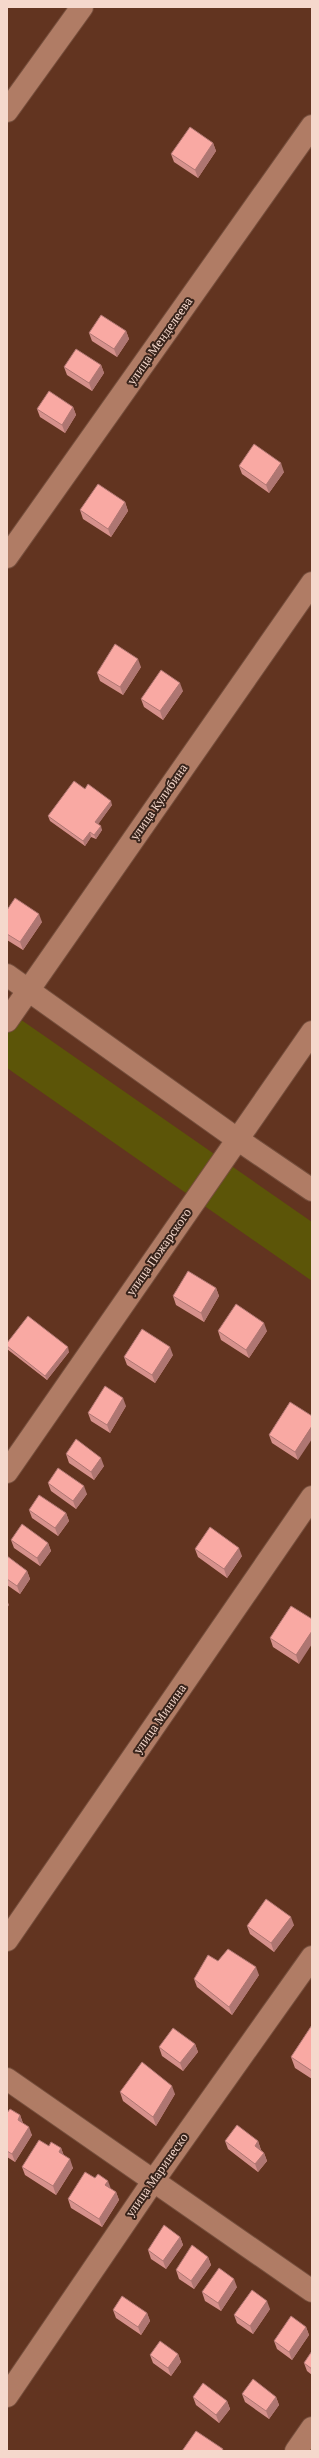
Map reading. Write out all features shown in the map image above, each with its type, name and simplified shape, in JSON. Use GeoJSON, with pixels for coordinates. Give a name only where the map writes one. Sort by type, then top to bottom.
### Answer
{"type":"FeatureCollection","features":[{"type":"Feature","properties":{"kind":"street"},"geometry":{"type":"LineString","coordinates":[[7,112],[82,7]]}},
{"type":"Feature","properties":{"kind":"street","name":"улица Менделеева"},"geometry":{"type":"LineString","coordinates":[[7,557],[312,126]]}},
{"type":"Feature","properties":{"kind":"street","name":"улица Кулибина"},"geometry":{"type":"LineString","coordinates":[[7,1021],[312,583]]}},
{"type":"Feature","properties":{"kind":"street"},"geometry":{"type":"LineString","coordinates":[[7,976],[236,1139],[312,1190]]}},
{"type":"Feature","properties":{"kind":"street","name":"улица Пожарского"},"geometry":{"type":"LineString","coordinates":[[7,1472],[236,1139],[312,1032]]}},
{"type":"Feature","properties":{"kind":"street","name":"улица Минина"},"geometry":{"type":"LineString","coordinates":[[7,1940],[312,1498]]}},
{"type":"Feature","properties":{"kind":"street","name":"улица Маринеско"},"geometry":{"type":"LineString","coordinates":[[7,2396],[154,2180],[312,1957]]}},
{"type":"Feature","properties":{"kind":"street"},"geometry":{"type":"LineString","coordinates":[[7,2079],[312,2290]]}},
{"type":"Feature","properties":{"kind":"street"},"geometry":{"type":"LineString","coordinates":[[296,2451],[312,2428]]}},
{"type":"Feature","properties":{"kind":"shaded area"},"geometry":{"type":"Polygon","coordinates":[[[7,1010],[312,1222],[312,1281],[7,1068],[7,1010]]]}},
{"type":"Feature","properties":{"kind":"building"},"geometry":{"type":"Polygon","coordinates":[[[190,127],[213,143],[195,170],[171,154],[190,127]]]}},
{"type":"Feature","properties":{"kind":"building"},"geometry":{"type":"Polygon","coordinates":[[[101,315],[126,331],[114,349],[89,333],[101,315]]]}},
{"type":"Feature","properties":{"kind":"building"},"geometry":{"type":"Polygon","coordinates":[[[76,349],[101,365],[89,383],[64,367],[76,349]]]}},
{"type":"Feature","properties":{"kind":"building"},"geometry":{"type":"Polygon","coordinates":[[[49,391],[73,407],[62,425],[37,409],[49,391]]]}},
{"type":"Feature","properties":{"kind":"building"},"geometry":{"type":"Polygon","coordinates":[[[254,444],[281,463],[266,485],[239,466],[254,444]]]}},
{"type":"Feature","properties":{"kind":"building"},"geometry":{"type":"Polygon","coordinates":[[[98,484],[125,502],[108,529],[80,510],[98,484]]]}},
{"type":"Feature","properties":{"kind":"building"},"geometry":{"type":"Polygon","coordinates":[[[115,644],[138,659],[120,687],[97,673],[115,644]]]}},
{"type":"Feature","properties":{"kind":"building"},"geometry":{"type":"Polygon","coordinates":[[[161,670],[180,683],[160,711],[141,699],[161,670]]]}},
{"type":"Feature","properties":{"kind":"building"},"geometry":{"type":"Polygon","coordinates":[[[74,781],[85,789],[88,784],[111,801],[95,822],[101,826],[94,835],[90,832],[83,841],[48,816],[74,781]]]}},
{"type":"Feature","properties":{"kind":"building"},"geometry":{"type":"Polygon","coordinates":[[[15,898],[39,914],[20,942],[7,934],[7,910],[15,898]]]}},
{"type":"Feature","properties":{"kind":"building"},"geometry":{"type":"Polygon","coordinates":[[[188,1271],[216,1288],[201,1313],[173,1296],[188,1271]]]}},
{"type":"Feature","properties":{"kind":"building"},"geometry":{"type":"Polygon","coordinates":[[[236,1304],[264,1323],[246,1350],[218,1331],[236,1304]]]}},
{"type":"Feature","properties":{"kind":"building"},"geometry":{"type":"Polygon","coordinates":[[[28,1316],[68,1347],[45,1376],[7,1346],[7,1343],[28,1316]]]}},
{"type":"Feature","properties":{"kind":"building"},"geometry":{"type":"Polygon","coordinates":[[[142,1329],[170,1347],[152,1375],[124,1357],[142,1329]]]}},
{"type":"Feature","properties":{"kind":"building"},"geometry":{"type":"Polygon","coordinates":[[[105,1386],[123,1398],[107,1425],[88,1413],[105,1386]]]}},
{"type":"Feature","properties":{"kind":"building"},"geometry":{"type":"Polygon","coordinates":[[[290,1402],[312,1416],[312,1426],[295,1452],[269,1435],[290,1402]]]}},
{"type":"Feature","properties":{"kind":"building"},"geometry":{"type":"Polygon","coordinates":[[[76,1439],[101,1458],[91,1472],[66,1454],[76,1439]]]}},
{"type":"Feature","properties":{"kind":"building"},"geometry":{"type":"Polygon","coordinates":[[[58,1468],[84,1486],[73,1501],[48,1483],[58,1468]]]}},
{"type":"Feature","properties":{"kind":"building"},"geometry":{"type":"Polygon","coordinates":[[[39,1495],[66,1513],[55,1528],[29,1510],[39,1495]]]}},
{"type":"Feature","properties":{"kind":"building"},"geometry":{"type":"Polygon","coordinates":[[[22,1524],[48,1543],[37,1558],[11,1540],[22,1524]]]}},
{"type":"Feature","properties":{"kind":"building"},"geometry":{"type":"Polygon","coordinates":[[[210,1527],[239,1548],[224,1569],[195,1549],[210,1527]]]}},
{"type":"Feature","properties":{"kind":"building"},"geometry":{"type":"Polygon","coordinates":[[[7,1556],[27,1571],[17,1586],[7,1579],[7,1556]]]}},
{"type":"Feature","properties":{"kind":"building"},"geometry":{"type":"Polygon","coordinates":[[[291,1606],[312,1619],[312,1631],[296,1655],[270,1638],[291,1606]]]}},
{"type":"Feature","properties":{"kind":"building"},"geometry":{"type":"Polygon","coordinates":[[[266,1899],[291,1917],[271,1943],[247,1926],[266,1899]]]}},
{"type":"Feature","properties":{"kind":"building"},"geometry":{"type":"Polygon","coordinates":[[[228,1949],[256,1967],[229,2007],[194,1979],[208,1955],[218,1961],[228,1949]]]}},
{"type":"Feature","properties":{"kind":"building"},"geometry":{"type":"Polygon","coordinates":[[[312,2025],[312,2071],[291,2057],[312,2025]]]}},
{"type":"Feature","properties":{"kind":"building"},"geometry":{"type":"Polygon","coordinates":[[[173,2028],[195,2044],[180,2063],[159,2047],[173,2028]]]}},
{"type":"Feature","properties":{"kind":"building"},"geometry":{"type":"Polygon","coordinates":[[[142,2062],[172,2086],[153,2117],[120,2092],[142,2062]]]}},
{"type":"Feature","properties":{"kind":"building"},"geometry":{"type":"Polygon","coordinates":[[[10,2109],[20,2115],[18,2120],[29,2127],[12,2154],[7,2151],[7,2113],[10,2109]]]}},
{"type":"Feature","properties":{"kind":"building"},"geometry":{"type":"Polygon","coordinates":[[[237,2125],[258,2141],[255,2146],[264,2153],[255,2164],[225,2141],[237,2125]]]}},
{"type":"Feature","properties":{"kind":"building"},"geometry":{"type":"Polygon","coordinates":[[[39,2140],[49,2146],[51,2142],[61,2148],[59,2152],[70,2159],[53,2186],[22,2167],[39,2140]]]}},
{"type":"Feature","properties":{"kind":"building"},"geometry":{"type":"Polygon","coordinates":[[[85,2172],[95,2178],[98,2174],[108,2181],[105,2185],[116,2192],[99,2219],[68,2199],[85,2172]]]}},
{"type":"Feature","properties":{"kind":"building"},"geometry":{"type":"Polygon","coordinates":[[[164,2225],[180,2237],[163,2261],[148,2250],[164,2225]]]}},
{"type":"Feature","properties":{"kind":"building"},"geometry":{"type":"Polygon","coordinates":[[[192,2245],[208,2257],[191,2281],[176,2270],[192,2245]]]}},
{"type":"Feature","properties":{"kind":"building"},"geometry":{"type":"Polygon","coordinates":[[[219,2268],[234,2279],[218,2303],[202,2292],[219,2268]]]}},
{"type":"Feature","properties":{"kind":"building"},"geometry":{"type":"Polygon","coordinates":[[[252,2290],[267,2301],[250,2326],[234,2315],[252,2290]]]}},
{"type":"Feature","properties":{"kind":"building"},"geometry":{"type":"Polygon","coordinates":[[[122,2296],[147,2313],[138,2327],[113,2310],[122,2296]]]}},
{"type":"Feature","properties":{"kind":"building"},"geometry":{"type":"Polygon","coordinates":[[[291,2316],[306,2327],[289,2352],[274,2341],[291,2316]]]}},
{"type":"Feature","properties":{"kind":"building"},"geometry":{"type":"Polygon","coordinates":[[[160,2341],[178,2354],[168,2368],[150,2355],[160,2341]]]}},
{"type":"Feature","properties":{"kind":"building"},"geometry":{"type":"Polygon","coordinates":[[[312,2351],[312,2369],[304,2363],[312,2351]]]}},
{"type":"Feature","properties":{"kind":"building"},"geometry":{"type":"Polygon","coordinates":[[[253,2379],[276,2397],[266,2411],[242,2394],[253,2379]]]}},
{"type":"Feature","properties":{"kind":"building"},"geometry":{"type":"Polygon","coordinates":[[[203,2383],[227,2401],[216,2415],[193,2397],[203,2383]]]}},
{"type":"Feature","properties":{"kind":"building"},"geometry":{"type":"Polygon","coordinates":[[[196,2431],[223,2449],[222,2451],[182,2451],[196,2431]]]}}]}
